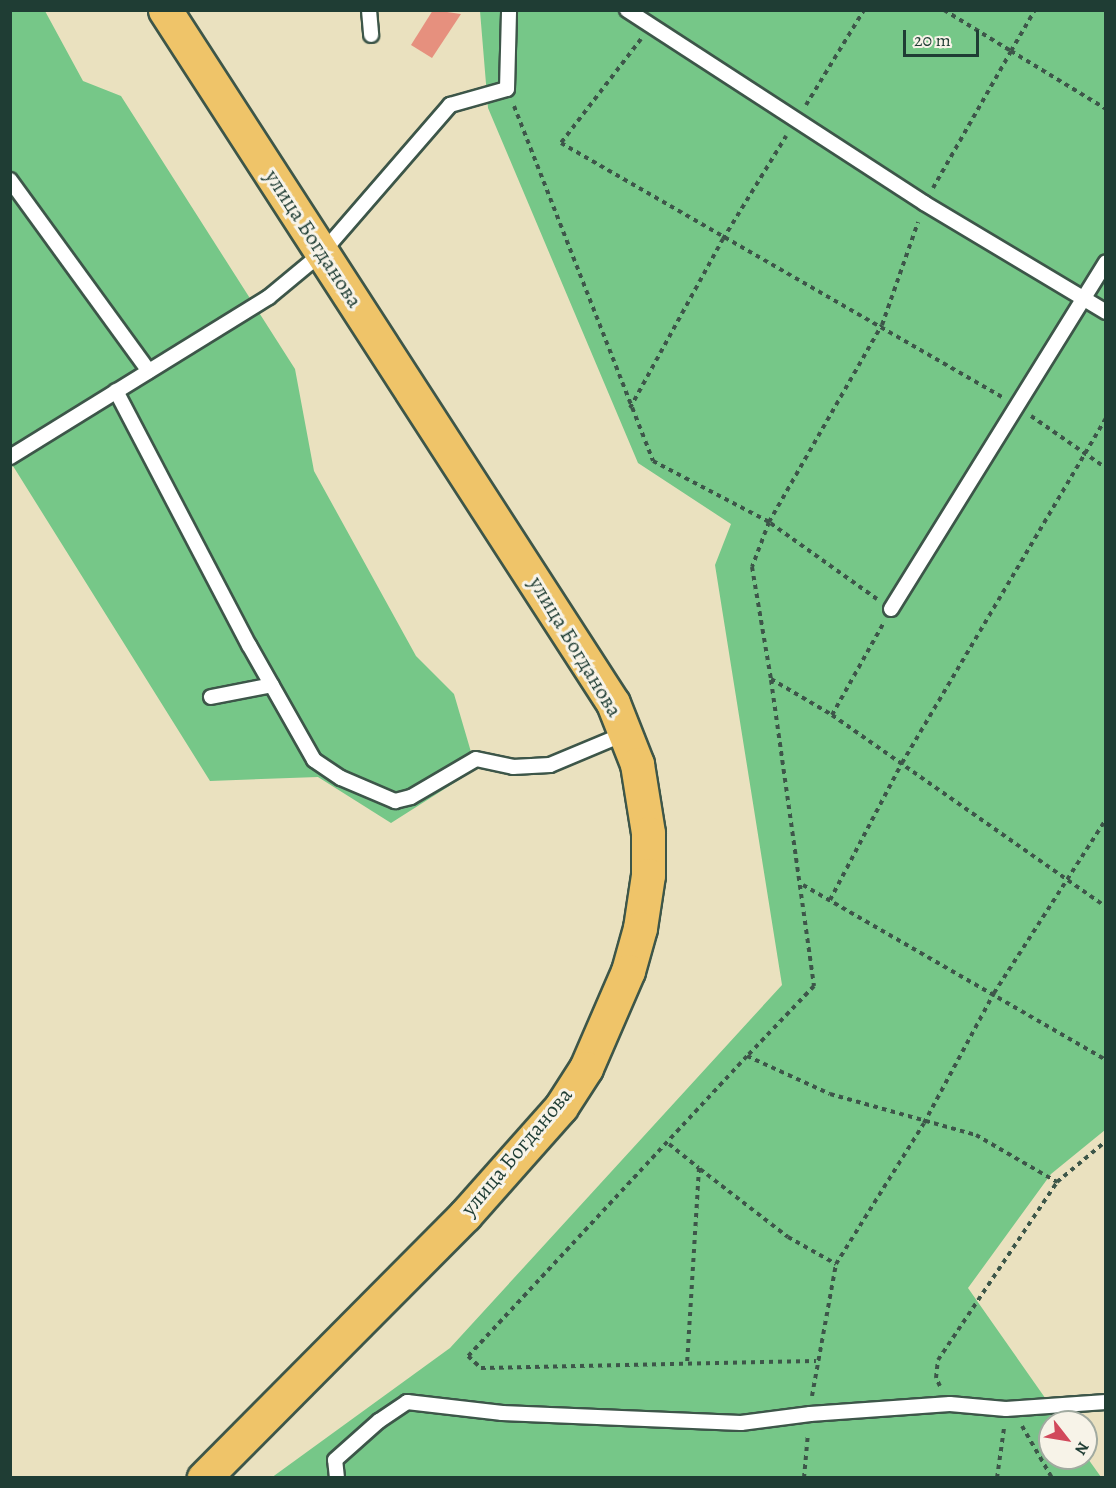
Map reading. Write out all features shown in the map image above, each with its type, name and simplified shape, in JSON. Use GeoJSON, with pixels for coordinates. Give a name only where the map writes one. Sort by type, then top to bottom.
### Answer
{"type":"FeatureCollection","features":[{"type":"Feature","properties":{"kind":"main road","name":"улица Богданова"},"geometry":{"type":"LineString","coordinates":[[165,10],[593,670],[626,733],[645,798],[648,874],[640,928],[628,971],[586,1068],[561,1107],[501,1176],[204,1478]]}},
{"type":"Feature","properties":{"kind":"lane"},"geometry":{"type":"LineString","coordinates":[[369,10],[371,35]]}},
{"type":"Feature","properties":{"kind":"lane"},"geometry":{"type":"LineString","coordinates":[[10,457],[269,297],[322,253],[450,105],[507,89],[509,10]]}},
{"type":"Feature","properties":{"kind":"lane"},"geometry":{"type":"LineString","coordinates":[[627,10],[652,24],[795,121],[924,203],[1082,300],[1106,312]]}},
{"type":"Feature","properties":{"kind":"lane"},"geometry":{"type":"LineString","coordinates":[[10,180],[149,371]]}},
{"type":"Feature","properties":{"kind":"lane"},"geometry":{"type":"LineString","coordinates":[[891,609],[1106,262]]}},
{"type":"Feature","properties":{"kind":"lane"},"geometry":{"type":"LineString","coordinates":[[116,391],[314,760],[341,778],[395,801],[411,797],[476,759],[513,767],[550,765],[626,733]]}},
{"type":"Feature","properties":{"kind":"lane"},"geometry":{"type":"LineString","coordinates":[[211,698],[272,685]]}},
{"type":"Feature","properties":{"kind":"lane"},"geometry":{"type":"LineString","coordinates":[[337,1478],[335,1460],[379,1421],[408,1402],[502,1413],[741,1423],[810,1414],[950,1404],[1010,1409],[1106,1402]]}},
{"type":"Feature","properties":{"kind":"path"},"geometry":{"type":"LineString","coordinates":[[630,409],[723,239],[864,10]]}},
{"type":"Feature","properties":{"kind":"path"},"geometry":{"type":"LineString","coordinates":[[944,10],[1106,109]]}},
{"type":"Feature","properties":{"kind":"path"},"geometry":{"type":"LineString","coordinates":[[816,1361],[481,1368],[468,1356],[669,1144],[747,1056],[814,986],[802,885],[752,567],[769,522],[882,325],[924,203],[1035,10]]}},
{"type":"Feature","properties":{"kind":"path"},"geometry":{"type":"LineString","coordinates":[[652,24],[561,143],[723,239],[882,325],[1016,405],[1106,468]]}},
{"type":"Feature","properties":{"kind":"path"},"geometry":{"type":"LineString","coordinates":[[507,89],[630,409],[653,461],[769,522],[891,609],[832,715]]}},
{"type":"Feature","properties":{"kind":"path"},"geometry":{"type":"LineString","coordinates":[[830,900],[902,763],[1106,418]]}},
{"type":"Feature","properties":{"kind":"path"},"geometry":{"type":"LineString","coordinates":[[771,679],[832,715],[1106,907]]}},
{"type":"Feature","properties":{"kind":"path"},"geometry":{"type":"LineString","coordinates":[[804,1478],[816,1361],[836,1264],[924,1123],[994,993],[1106,819]]}},
{"type":"Feature","properties":{"kind":"path"},"geometry":{"type":"LineString","coordinates":[[802,885],[994,993],[1106,1060]]}},
{"type":"Feature","properties":{"kind":"path"},"geometry":{"type":"LineString","coordinates":[[747,1056],[830,1094],[924,1123],[976,1135],[1057,1182]]}},
{"type":"Feature","properties":{"kind":"path"},"geometry":{"type":"LineString","coordinates":[[950,1404],[936,1378],[938,1360],[1057,1182],[1106,1141]]}},
{"type":"Feature","properties":{"kind":"path"},"geometry":{"type":"LineString","coordinates":[[669,1144],[788,1237],[836,1264]]}},
{"type":"Feature","properties":{"kind":"path"},"geometry":{"type":"LineString","coordinates":[[687,1364],[699,1168]]}},
{"type":"Feature","properties":{"kind":"path"},"geometry":{"type":"LineString","coordinates":[[997,1478],[1010,1409]]}},
{"type":"Feature","properties":{"kind":"path"},"geometry":{"type":"LineString","coordinates":[[1010,1409],[1052,1478]]}},
{"type":"Feature","properties":{"kind":"green space"},"geometry":{"type":"Polygon","coordinates":[[[11,11],[45,11],[83,81],[121,96],[295,369],[314,471],[416,656],[454,694],[476,769],[391,823],[318,777],[210,781],[13,466],[11,468],[11,11]]]}},
{"type":"Feature","properties":{"kind":"green space"},"geometry":{"type":"Polygon","coordinates":[[[480,11],[1105,11],[1105,1130],[1051,1174],[968,1288],[1054,1410],[1038,1410],[1038,1470],[1096,1470],[1101,1477],[271,1478],[450,1348],[782,985],[715,565],[731,524],[638,463],[488,108],[480,11]]]}},
{"type":"Feature","properties":{"kind":"building"},"geometry":{"type":"Polygon","coordinates":[[[433,10],[461,14],[432,58],[411,45],[433,10]]]}}]}
